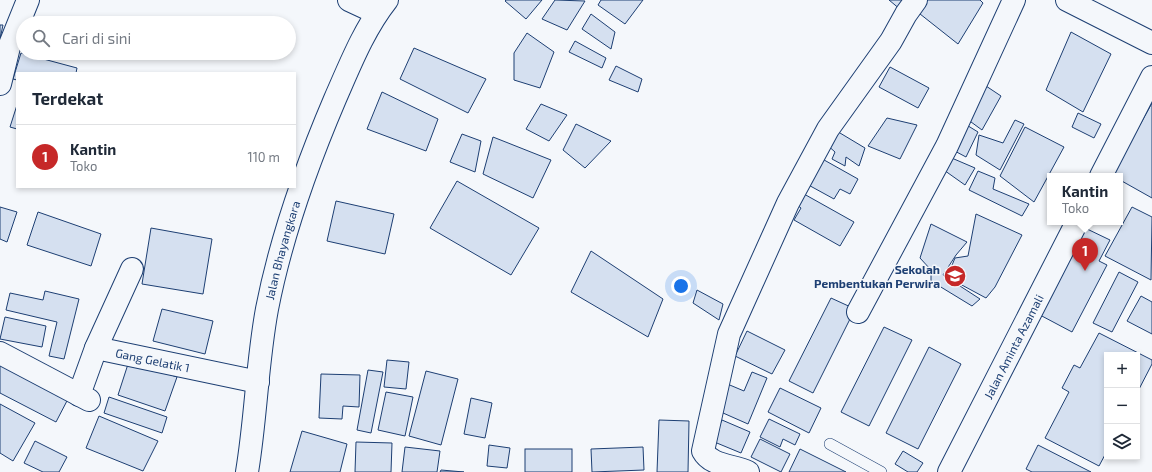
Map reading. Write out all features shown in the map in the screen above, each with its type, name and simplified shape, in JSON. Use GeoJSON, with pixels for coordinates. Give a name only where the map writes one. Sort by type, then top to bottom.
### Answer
{"type":"FeatureCollection","features":[{"type":"Feature","properties":{"kind":"main road"},"geometry":{"type":"LineString","coordinates":[[22,16],[28,0]]}},
{"type":"Feature","properties":{"kind":"main road"},"geometry":{"type":"LineString","coordinates":[[349,0],[382,6]]}},
{"type":"Feature","properties":{"kind":"main road"},"geometry":{"type":"LineString","coordinates":[[748,472],[711,460],[703,451],[729,334],[788,203],[828,130],[891,41],[906,14],[916,0]]}},
{"type":"Feature","properties":{"kind":"main road"},"geometry":{"type":"LineString","coordinates":[[858,312],[947,146],[1014,0]]}},
{"type":"Feature","properties":{"kind":"main road"},"geometry":{"type":"LineString","coordinates":[[1067,0],[1152,43]]}},
{"type":"Feature","properties":{"kind":"main road","name":"Jalan Bhayangkara"},"geometry":{"type":"LineString","coordinates":[[247,472],[254,429],[267,310],[284,234],[316,145],[354,56],[382,6]]}},
{"type":"Feature","properties":{"kind":"main road"},"geometry":{"type":"LineString","coordinates":[[0,84],[9,47],[16,30]]}},
{"type":"Feature","properties":{"kind":"main road"},"geometry":{"type":"LineString","coordinates":[[1103,173],[1152,77]]}},
{"type":"Feature","properties":{"kind":"main road","name":"Jalan Aminta Azamali"},"geometry":{"type":"LineString","coordinates":[[949,472],[1075,225]]}},
{"type":"Feature","properties":{"kind":"main road"},"geometry":{"type":"LineString","coordinates":[[0,353],[84,398],[96,348],[132,269]]}},
{"type":"Feature","properties":{"kind":"main road","name":"Gang Gelatik 1"},"geometry":{"type":"LineString","coordinates":[[96,348],[258,382]]}},
{"type":"Feature","properties":{"kind":"lane"},"geometry":{"type":"LineString","coordinates":[[830,444],[881,472]]}},
{"type":"Feature","properties":{"kind":"building"},"geometry":{"type":"Polygon","coordinates":[[[542,0],[526,19],[505,1],[542,0]]]}},
{"type":"Feature","properties":{"kind":"building"},"geometry":{"type":"Polygon","coordinates":[[[555,0],[585,1],[567,30],[542,19],[555,0]]]}},
{"type":"Feature","properties":{"kind":"building"},"geometry":{"type":"Polygon","coordinates":[[[601,0],[643,0],[625,24],[598,5],[601,0]]]}},
{"type":"Feature","properties":{"kind":"building"},"geometry":{"type":"Polygon","coordinates":[[[889,0],[908,0],[901,10],[889,0]]]}},
{"type":"Feature","properties":{"kind":"building"},"geometry":{"type":"Polygon","coordinates":[[[924,0],[980,0],[983,3],[958,44],[915,10],[924,0]]]}},
{"type":"Feature","properties":{"kind":"building"},"geometry":{"type":"Polygon","coordinates":[[[591,14],[615,32],[611,49],[582,29],[591,14]]]}},
{"type":"Feature","properties":{"kind":"building"},"geometry":{"type":"Polygon","coordinates":[[[0,25],[3,25],[0,39],[0,25]]]}},
{"type":"Feature","properties":{"kind":"building"},"geometry":{"type":"Polygon","coordinates":[[[1071,32],[1111,54],[1083,112],[1046,90],[1071,32]]]}},
{"type":"Feature","properties":{"kind":"building"},"geometry":{"type":"Polygon","coordinates":[[[527,33],[554,52],[540,88],[514,80],[514,53],[527,33]]]}},
{"type":"Feature","properties":{"kind":"building"},"geometry":{"type":"Polygon","coordinates":[[[575,41],[606,58],[602,68],[569,52],[575,41]]]}},
{"type":"Feature","properties":{"kind":"building"},"geometry":{"type":"Polygon","coordinates":[[[414,48],[486,79],[468,113],[400,79],[414,48]]]}},
{"type":"Feature","properties":{"kind":"building"},"geometry":{"type":"Polygon","coordinates":[[[19,60],[47,60],[77,68],[76,72],[16,72],[16,80],[13,79],[19,60]]]}},
{"type":"Feature","properties":{"kind":"building"},"geometry":{"type":"Polygon","coordinates":[[[616,66],[642,79],[638,92],[609,80],[616,66]]]}},
{"type":"Feature","properties":{"kind":"building"},"geometry":{"type":"Polygon","coordinates":[[[890,67],[929,88],[918,108],[879,87],[890,67]]]}},
{"type":"Feature","properties":{"kind":"building"},"geometry":{"type":"Polygon","coordinates":[[[986,86],[1001,96],[982,130],[967,119],[986,86]]]}},
{"type":"Feature","properties":{"kind":"building"},"geometry":{"type":"Polygon","coordinates":[[[382,92],[438,119],[426,151],[367,129],[382,92]]]}},
{"type":"Feature","properties":{"kind":"building"},"geometry":{"type":"Polygon","coordinates":[[[1152,103],[1152,198],[1123,182],[1123,173],[1113,173],[1152,103]]]}},
{"type":"Feature","properties":{"kind":"building"},"geometry":{"type":"Polygon","coordinates":[[[541,104],[567,115],[549,141],[526,129],[541,104]]]}},
{"type":"Feature","properties":{"kind":"building"},"geometry":{"type":"Polygon","coordinates":[[[16,108],[16,129],[10,127],[16,108]]]}},
{"type":"Feature","properties":{"kind":"building"},"geometry":{"type":"Polygon","coordinates":[[[1078,113],[1101,124],[1094,138],[1072,127],[1078,113]]]}},
{"type":"Feature","properties":{"kind":"building"},"geometry":{"type":"Polygon","coordinates":[[[887,118],[917,125],[900,159],[868,146],[887,118]]]}},
{"type":"Feature","properties":{"kind":"building"},"geometry":{"type":"Polygon","coordinates":[[[1015,120],[1024,124],[1000,170],[976,155],[979,135],[1003,143],[1015,120]]]}},
{"type":"Feature","properties":{"kind":"building"},"geometry":{"type":"Polygon","coordinates":[[[576,124],[611,141],[585,168],[563,150],[576,124]]]}},
{"type":"Feature","properties":{"kind":"building"},"geometry":{"type":"Polygon","coordinates":[[[965,124],[978,132],[966,157],[951,149],[965,124]]]}},
{"type":"Feature","properties":{"kind":"building"},"geometry":{"type":"Polygon","coordinates":[[[1025,127],[1064,147],[1050,173],[1047,173],[1047,178],[1034,202],[1000,176],[1025,127]]]}},
{"type":"Feature","properties":{"kind":"building"},"geometry":{"type":"Polygon","coordinates":[[[835,130],[865,148],[859,166],[846,157],[845,166],[832,159],[835,152],[825,143],[835,130]]]}},
{"type":"Feature","properties":{"kind":"building"},"geometry":{"type":"Polygon","coordinates":[[[462,134],[481,141],[475,172],[450,162],[462,134]]]}},
{"type":"Feature","properties":{"kind":"building"},"geometry":{"type":"Polygon","coordinates":[[[493,137],[551,160],[533,198],[483,174],[493,137]]]}},
{"type":"Feature","properties":{"kind":"building"},"geometry":{"type":"Polygon","coordinates":[[[817,156],[858,179],[850,194],[840,189],[834,199],[803,182],[817,156]]]}},
{"type":"Feature","properties":{"kind":"building"},"geometry":{"type":"Polygon","coordinates":[[[947,156],[975,168],[965,185],[941,168],[947,156]]]}},
{"type":"Feature","properties":{"kind":"building"},"geometry":{"type":"Polygon","coordinates":[[[978,171],[995,178],[993,189],[1029,204],[1022,216],[969,190],[978,171]]]}},
{"type":"Feature","properties":{"kind":"building"},"geometry":{"type":"Polygon","coordinates":[[[457,181],[539,228],[511,275],[430,228],[457,181]]]}},
{"type":"Feature","properties":{"kind":"building"},"geometry":{"type":"Polygon","coordinates":[[[804,194],[854,222],[840,246],[794,220],[801,208],[797,205],[804,194]]]}},
{"type":"Feature","properties":{"kind":"building"},"geometry":{"type":"Polygon","coordinates":[[[336,201],[394,214],[385,254],[327,241],[336,201]]]}},
{"type":"Feature","properties":{"kind":"building"},"geometry":{"type":"Polygon","coordinates":[[[0,207],[17,212],[7,242],[0,239],[0,207]]]}},
{"type":"Feature","properties":{"kind":"building"},"geometry":{"type":"Polygon","coordinates":[[[1132,207],[1152,217],[1151,280],[1105,256],[1132,207]]]}},
{"type":"Feature","properties":{"kind":"building"},"geometry":{"type":"Polygon","coordinates":[[[38,212],[101,234],[91,266],[27,245],[38,212]]]}},
{"type":"Feature","properties":{"kind":"building"},"geometry":{"type":"Polygon","coordinates":[[[976,214],[1022,235],[995,287],[986,298],[947,277],[955,258],[968,256],[976,214]]]}},
{"type":"Feature","properties":{"kind":"building"},"geometry":{"type":"Polygon","coordinates":[[[931,224],[967,242],[956,255],[943,275],[980,299],[972,306],[931,281],[931,270],[920,258],[931,224]]]}},
{"type":"Feature","properties":{"kind":"building"},"geometry":{"type":"Polygon","coordinates":[[[151,228],[212,239],[203,294],[142,284],[151,228]]]}},
{"type":"Feature","properties":{"kind":"building"},"geometry":{"type":"Polygon","coordinates":[[[1085,228],[1110,240],[1099,261],[1107,265],[1072,332],[1040,315],[1085,228]]]}},
{"type":"Feature","properties":{"kind":"building"},"geometry":{"type":"Polygon","coordinates":[[[591,251],[663,299],[648,337],[571,292],[591,251]]]}},
{"type":"Feature","properties":{"kind":"building"},"geometry":{"type":"Polygon","coordinates":[[[1119,272],[1138,282],[1112,332],[1093,323],[1119,272]]]}},
{"type":"Feature","properties":{"kind":"building"},"geometry":{"type":"Polygon","coordinates":[[[697,290],[723,304],[719,320],[693,303],[697,290]]]}},
{"type":"Feature","properties":{"kind":"building"},"geometry":{"type":"Polygon","coordinates":[[[45,291],[79,299],[64,359],[49,356],[57,322],[6,310],[10,293],[43,300],[45,291]]]}},
{"type":"Feature","properties":{"kind":"building"},"geometry":{"type":"Polygon","coordinates":[[[1141,296],[1152,302],[1152,334],[1127,321],[1141,296]]]}},
{"type":"Feature","properties":{"kind":"building"},"geometry":{"type":"Polygon","coordinates":[[[831,298],[855,309],[813,393],[789,381],[831,298]]]}},
{"type":"Feature","properties":{"kind":"building"},"geometry":{"type":"Polygon","coordinates":[[[162,309],[213,321],[205,354],[153,341],[162,309]]]}},
{"type":"Feature","properties":{"kind":"building"},"geometry":{"type":"Polygon","coordinates":[[[5,317],[46,326],[42,347],[0,339],[5,317]]]}},
{"type":"Feature","properties":{"kind":"building"},"geometry":{"type":"Polygon","coordinates":[[[884,327],[912,340],[869,426],[841,412],[884,327]]]}},
{"type":"Feature","properties":{"kind":"building"},"geometry":{"type":"Polygon","coordinates":[[[747,331],[785,350],[772,374],[735,356],[747,331]]]}},
{"type":"Feature","properties":{"kind":"building"},"geometry":{"type":"Polygon","coordinates":[[[1099,333],[1136,352],[1104,352],[1104,457],[1099,466],[1045,438],[1069,392],[1062,388],[1074,365],[1080,368],[1099,333]]]}},
{"type":"Feature","properties":{"kind":"building"},"geometry":{"type":"Polygon","coordinates":[[[929,347],[961,364],[918,449],[886,433],[929,347]]]}},
{"type":"Feature","properties":{"kind":"building"},"geometry":{"type":"Polygon","coordinates":[[[1140,354],[1152,360],[1152,364],[1140,387],[1140,354]]]}},
{"type":"Feature","properties":{"kind":"building"},"geometry":{"type":"Polygon","coordinates":[[[387,360],[409,362],[406,389],[384,387],[387,360]]]}},
{"type":"Feature","properties":{"kind":"building"},"geometry":{"type":"Polygon","coordinates":[[[129,361],[177,377],[165,411],[118,395],[129,361]]]}},
{"type":"Feature","properties":{"kind":"building"},"geometry":{"type":"Polygon","coordinates":[[[0,362],[69,397],[56,422],[0,393],[0,362]]]}},
{"type":"Feature","properties":{"kind":"building"},"geometry":{"type":"Polygon","coordinates":[[[368,370],[383,372],[371,433],[357,430],[368,370]]]}},
{"type":"Feature","properties":{"kind":"building"},"geometry":{"type":"Polygon","coordinates":[[[426,371],[458,379],[441,445],[409,436],[426,371]]]}},
{"type":"Feature","properties":{"kind":"building"},"geometry":{"type":"Polygon","coordinates":[[[752,372],[767,378],[748,424],[714,409],[725,383],[744,391],[752,372]]]}},
{"type":"Feature","properties":{"kind":"building"},"geometry":{"type":"Polygon","coordinates":[[[321,374],[360,375],[359,407],[343,406],[342,419],[319,418],[321,374]]]}},
{"type":"Feature","properties":{"kind":"building"},"geometry":{"type":"Polygon","coordinates":[[[780,388],[821,408],[809,433],[768,412],[780,388]]]}},
{"type":"Feature","properties":{"kind":"building"},"geometry":{"type":"Polygon","coordinates":[[[386,392],[413,397],[405,436],[378,430],[386,392]]]}},
{"type":"Feature","properties":{"kind":"building"},"geometry":{"type":"Polygon","coordinates":[[[109,397],[167,417],[162,433],[104,413],[109,397]]]}},
{"type":"Feature","properties":{"kind":"building"},"geometry":{"type":"Polygon","coordinates":[[[471,398],[492,403],[485,438],[464,434],[471,398]]]}},
{"type":"Feature","properties":{"kind":"building"},"geometry":{"type":"Polygon","coordinates":[[[0,404],[35,423],[13,461],[0,453],[0,404]]]}},
{"type":"Feature","properties":{"kind":"building"},"geometry":{"type":"Polygon","coordinates":[[[99,416],[158,441],[143,471],[86,448],[99,416]]]}},
{"type":"Feature","properties":{"kind":"building"},"geometry":{"type":"Polygon","coordinates":[[[769,419],[800,434],[795,445],[783,439],[780,447],[760,437],[769,419]]]}},
{"type":"Feature","properties":{"kind":"building"},"geometry":{"type":"Polygon","coordinates":[[[659,420],[689,421],[688,472],[657,472],[659,420]]]}},
{"type":"Feature","properties":{"kind":"building"},"geometry":{"type":"Polygon","coordinates":[[[722,420],[750,432],[741,453],[712,441],[722,420]]]}},
{"type":"Feature","properties":{"kind":"building"},"geometry":{"type":"Polygon","coordinates":[[[302,431],[347,444],[340,472],[290,472],[302,431]]]}},
{"type":"Feature","properties":{"kind":"building"},"geometry":{"type":"Polygon","coordinates":[[[760,439],[790,454],[781,472],[751,457],[760,439]]]}},
{"type":"Feature","properties":{"kind":"building"},"geometry":{"type":"Polygon","coordinates":[[[35,441],[67,457],[59,472],[43,472],[24,463],[35,441]]]}},
{"type":"Feature","properties":{"kind":"building"},"geometry":{"type":"Polygon","coordinates":[[[356,442],[392,443],[391,472],[355,472],[356,442]]]}},
{"type":"Feature","properties":{"kind":"building"},"geometry":{"type":"Polygon","coordinates":[[[489,445],[510,448],[507,468],[487,466],[489,445]]]}},
{"type":"Feature","properties":{"kind":"building"},"geometry":{"type":"Polygon","coordinates":[[[1038,445],[1091,472],[1032,472],[1026,469],[1038,445]]]}},
{"type":"Feature","properties":{"kind":"building"},"geometry":{"type":"Polygon","coordinates":[[[405,447],[440,451],[437,472],[402,472],[405,447]]]}},
{"type":"Feature","properties":{"kind":"building"},"geometry":{"type":"Polygon","coordinates":[[[643,447],[644,470],[592,472],[591,449],[643,447]]]}},
{"type":"Feature","properties":{"kind":"building"},"geometry":{"type":"Polygon","coordinates":[[[525,449],[572,449],[572,472],[525,472],[525,449]]]}},
{"type":"Feature","properties":{"kind":"building"},"geometry":{"type":"Polygon","coordinates":[[[800,449],[846,472],[789,472],[800,449]]]}},
{"type":"Feature","properties":{"kind":"building"},"geometry":{"type":"Polygon","coordinates":[[[903,451],[923,463],[917,472],[908,472],[895,464],[903,451]]]}},
{"type":"Feature","properties":{"kind":"building"},"geometry":{"type":"Polygon","coordinates":[[[441,470],[464,472],[440,472],[441,470]]]}},
{"type":"Feature","properties":{"kind":"place","name":"Kantin"},"geometry":{"type":"Point","coordinates":[1085,271]}},
{"type":"Feature","properties":{"kind":"place","name":"Sekolah Pembentukan Perwira"},"geometry":{"type":"Point","coordinates":[955,276]}}]}
